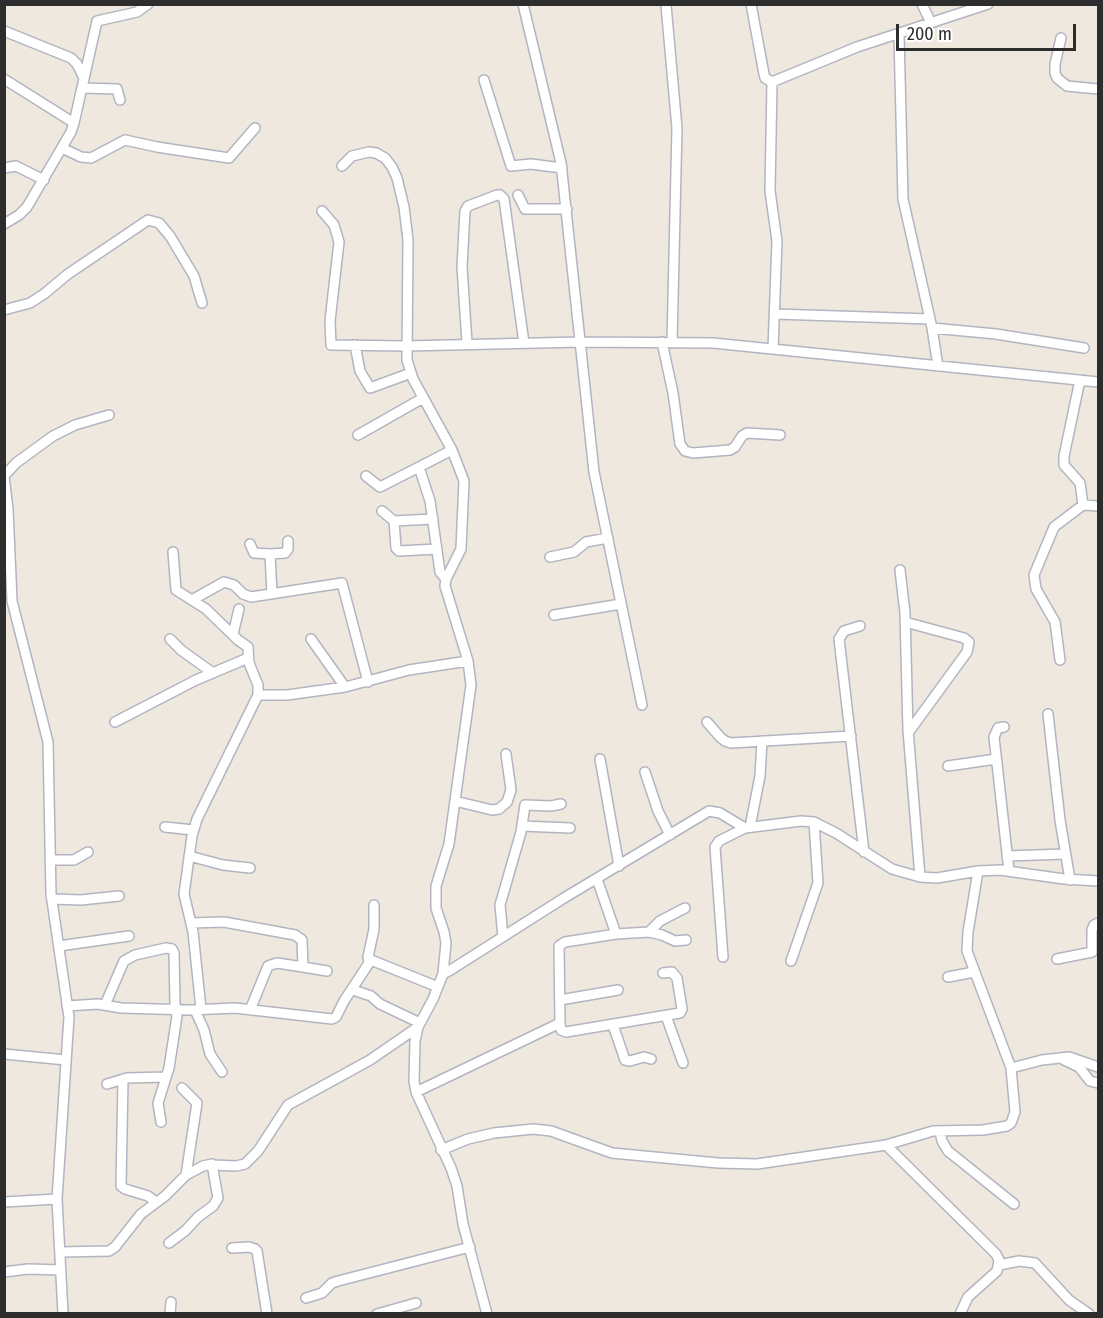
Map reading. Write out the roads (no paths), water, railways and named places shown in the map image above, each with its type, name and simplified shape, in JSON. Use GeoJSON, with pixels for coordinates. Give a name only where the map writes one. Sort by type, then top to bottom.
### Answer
{"type":"FeatureCollection","features":[{"type":"Feature","properties":{"kind":"street"},"geometry":{"type":"LineString","coordinates":[[4,224],[20,215],[27,207],[74,123],[97,21],[137,12],[148,4]]}},
{"type":"Feature","properties":{"kind":"street"},"geometry":{"type":"LineString","coordinates":[[523,4],[562,168],[594,472],[642,705]]}},
{"type":"Feature","properties":{"kind":"street"},"geometry":{"type":"LineString","coordinates":[[751,4],[765,78],[772,82]]}},
{"type":"Feature","properties":{"kind":"street"},"geometry":{"type":"LineString","coordinates":[[922,4],[931,23]]}},
{"type":"Feature","properties":{"kind":"street"},"geometry":{"type":"LineString","coordinates":[[772,82],[857,47],[988,4]]}},
{"type":"Feature","properties":{"kind":"street"},"geometry":{"type":"LineString","coordinates":[[666,5],[677,129],[667,342],[680,444],[685,451],[693,453],[730,450],[747,433],[780,435]]}},
{"type":"Feature","properties":{"kind":"street"},"geometry":{"type":"LineString","coordinates":[[4,31],[71,58],[77,64],[83,83]]}},
{"type":"Feature","properties":{"kind":"street"},"geometry":{"type":"LineString","coordinates":[[898,35],[903,199],[938,366]]}},
{"type":"Feature","properties":{"kind":"street"},"geometry":{"type":"LineString","coordinates":[[1061,38],[1055,64],[1055,73],[1058,78],[1067,86],[1098,89]]}},
{"type":"Feature","properties":{"kind":"street"},"geometry":{"type":"LineString","coordinates":[[4,79],[74,123]]}},
{"type":"Feature","properties":{"kind":"street"},"geometry":{"type":"LineString","coordinates":[[484,80],[511,166],[562,168]]}},
{"type":"Feature","properties":{"kind":"street"},"geometry":{"type":"LineString","coordinates":[[772,82],[770,191],[777,241],[773,349]]}},
{"type":"Feature","properties":{"kind":"street"},"geometry":{"type":"LineString","coordinates":[[83,83],[117,89],[120,100]]}},
{"type":"Feature","properties":{"kind":"street"},"geometry":{"type":"LineString","coordinates":[[62,148],[81,157],[91,158],[125,140],[229,158],[255,128]]}},
{"type":"Feature","properties":{"kind":"street"},"geometry":{"type":"LineString","coordinates":[[342,166],[352,156],[369,152],[376,153],[385,158],[397,178],[404,207],[408,240],[407,360],[423,398],[452,450],[464,482],[461,549],[446,579],[445,586],[468,661],[471,685],[449,844],[437,880],[435,897],[446,943],[443,974],[419,1025],[414,1056],[416,1092],[457,1186],[464,1224],[487,1314]]}},
{"type":"Feature","properties":{"kind":"street"},"geometry":{"type":"LineString","coordinates":[[4,168],[16,166],[44,180]]}},
{"type":"Feature","properties":{"kind":"street"},"geometry":{"type":"LineString","coordinates":[[467,344],[462,267],[465,212],[468,206],[497,195],[503,196],[504,199],[524,343]]}},
{"type":"Feature","properties":{"kind":"street"},"geometry":{"type":"LineString","coordinates":[[518,195],[525,209],[567,209]]}},
{"type":"Feature","properties":{"kind":"street"},"geometry":{"type":"LineString","coordinates":[[322,211],[334,225],[339,242],[330,321],[331,345],[713,343],[1098,382]]}},
{"type":"Feature","properties":{"kind":"street"},"geometry":{"type":"LineString","coordinates":[[4,310],[30,303],[68,274],[148,220],[159,223],[170,236],[195,276],[202,303]]}},
{"type":"Feature","properties":{"kind":"street"},"geometry":{"type":"LineString","coordinates":[[775,315],[931,324],[1084,348]]}},
{"type":"Feature","properties":{"kind":"street"},"geometry":{"type":"LineString","coordinates":[[356,345],[360,371],[370,388],[411,373]]}},
{"type":"Feature","properties":{"kind":"street"},"geometry":{"type":"LineString","coordinates":[[1080,380],[1064,465],[1080,483],[1083,505]]}},
{"type":"Feature","properties":{"kind":"street"},"geometry":{"type":"LineString","coordinates":[[358,435],[423,398]]}},
{"type":"Feature","properties":{"kind":"street"},"geometry":{"type":"LineString","coordinates":[[63,1314],[57,1199],[69,1017],[51,899],[48,742],[12,601],[8,509],[4,476],[16,463],[53,436],[75,425],[109,415]]}},
{"type":"Feature","properties":{"kind":"street"},"geometry":{"type":"LineString","coordinates":[[366,476],[380,487],[452,450]]}},
{"type":"Feature","properties":{"kind":"street"},"geometry":{"type":"LineString","coordinates":[[419,467],[430,501],[440,572],[446,579]]}},
{"type":"Feature","properties":{"kind":"street"},"geometry":{"type":"LineString","coordinates":[[1060,660],[1055,622],[1036,589],[1034,575],[1054,527],[1083,505],[1098,506]]}},
{"type":"Feature","properties":{"kind":"street"},"geometry":{"type":"LineString","coordinates":[[382,511],[394,521],[433,519]]}},
{"type":"Feature","properties":{"kind":"street"},"geometry":{"type":"LineString","coordinates":[[394,521],[396,548],[399,551],[437,549]]}},
{"type":"Feature","properties":{"kind":"street"},"geometry":{"type":"LineString","coordinates":[[550,557],[574,552],[586,542],[608,538]]}},
{"type":"Feature","properties":{"kind":"street"},"geometry":{"type":"LineString","coordinates":[[250,544],[254,553],[285,553],[288,549],[288,540]]}},
{"type":"Feature","properties":{"kind":"street"},"geometry":{"type":"LineString","coordinates":[[173,552],[176,590],[206,609],[248,647],[248,658],[258,685],[258,694],[194,830],[184,894],[191,923],[198,1010],[210,1054],[222,1072]]}},
{"type":"Feature","properties":{"kind":"street"},"geometry":{"type":"LineString","coordinates":[[270,554],[272,594]]}},
{"type":"Feature","properties":{"kind":"street"},"geometry":{"type":"LineString","coordinates":[[900,570],[905,622],[908,734],[920,877]]}},
{"type":"Feature","properties":{"kind":"street"},"geometry":{"type":"LineString","coordinates":[[192,600],[224,582],[234,585],[248,596],[342,583],[368,682]]}},
{"type":"Feature","properties":{"kind":"street"},"geometry":{"type":"LineString","coordinates":[[554,615],[621,604]]}},
{"type":"Feature","properties":{"kind":"street"},"geometry":{"type":"LineString","coordinates":[[233,634],[239,609]]}},
{"type":"Feature","properties":{"kind":"street"},"geometry":{"type":"LineString","coordinates":[[905,622],[964,638],[969,642],[967,652],[908,734]]}},
{"type":"Feature","properties":{"kind":"street"},"geometry":{"type":"LineString","coordinates":[[860,626],[844,631],[840,635],[864,852]]}},
{"type":"Feature","properties":{"kind":"street"},"geometry":{"type":"LineString","coordinates":[[170,639],[213,673]]}},
{"type":"Feature","properties":{"kind":"street"},"geometry":{"type":"LineString","coordinates":[[311,639],[345,687]]}},
{"type":"Feature","properties":{"kind":"street"},"geometry":{"type":"LineString","coordinates":[[115,722],[248,658]]}},
{"type":"Feature","properties":{"kind":"street"},"geometry":{"type":"LineString","coordinates":[[258,694],[287,695],[345,687],[409,670],[468,661]]}},
{"type":"Feature","properties":{"kind":"street"},"geometry":{"type":"LineString","coordinates":[[1048,714],[1070,880]]}},
{"type":"Feature","properties":{"kind":"street"},"geometry":{"type":"LineString","coordinates":[[708,722],[725,741],[736,743],[850,736]]}},
{"type":"Feature","properties":{"kind":"street"},"geometry":{"type":"LineString","coordinates":[[1004,727],[998,728],[995,733],[1009,871]]}},
{"type":"Feature","properties":{"kind":"street"},"geometry":{"type":"LineString","coordinates":[[748,827],[760,776],[762,741]]}},
{"type":"Feature","properties":{"kind":"street"},"geometry":{"type":"LineString","coordinates":[[454,801],[492,810],[499,809],[507,802],[511,790],[506,754]]}},
{"type":"Feature","properties":{"kind":"street"},"geometry":{"type":"LineString","coordinates":[[600,759],[619,866]]}},
{"type":"Feature","properties":{"kind":"street"},"geometry":{"type":"LineString","coordinates":[[948,766],[996,759]]}},
{"type":"Feature","properties":{"kind":"street"},"geometry":{"type":"LineString","coordinates":[[645,772],[658,811],[670,836]]}},
{"type":"Feature","properties":{"kind":"street"},"geometry":{"type":"LineString","coordinates":[[503,937],[500,906],[525,808],[527,804],[551,806],[561,804]]}},
{"type":"Feature","properties":{"kind":"street"},"geometry":{"type":"LineString","coordinates":[[443,974],[709,811],[720,813],[748,827]]}},
{"type":"Feature","properties":{"kind":"street"},"geometry":{"type":"LineString","coordinates":[[723,957],[714,847],[719,841],[748,827],[801,820],[814,822],[831,830],[892,869],[920,877],[937,878],[978,871],[1009,871],[1070,880],[1098,881]]}},
{"type":"Feature","properties":{"kind":"street"},"geometry":{"type":"LineString","coordinates":[[791,961],[818,883],[814,822]]}},
{"type":"Feature","properties":{"kind":"street"},"geometry":{"type":"LineString","coordinates":[[522,826],[570,828]]}},
{"type":"Feature","properties":{"kind":"street"},"geometry":{"type":"LineString","coordinates":[[165,827],[194,830]]}},
{"type":"Feature","properties":{"kind":"street"},"geometry":{"type":"LineString","coordinates":[[50,860],[74,860],[88,852]]}},
{"type":"Feature","properties":{"kind":"street"},"geometry":{"type":"LineString","coordinates":[[1007,856],[1065,854]]}},
{"type":"Feature","properties":{"kind":"street"},"geometry":{"type":"LineString","coordinates":[[189,856],[223,865],[250,868]]}},
{"type":"Feature","properties":{"kind":"street"},"geometry":{"type":"LineString","coordinates":[[441,1150],[468,1139],[494,1133],[533,1129],[551,1131],[612,1153],[738,1164],[774,1162],[886,1144],[940,1131],[983,1130],[1007,1126],[1011,1123],[1015,1112],[1011,1068],[967,951],[978,871]]}},
{"type":"Feature","properties":{"kind":"street"},"geometry":{"type":"LineString","coordinates":[[597,879],[616,934]]}},
{"type":"Feature","properties":{"kind":"street"},"geometry":{"type":"LineString","coordinates":[[51,899],[81,900],[119,896]]}},
{"type":"Feature","properties":{"kind":"street"},"geometry":{"type":"LineString","coordinates":[[68,1006],[98,1004],[121,1008],[176,1010],[228,1008],[332,1019],[336,1017],[369,962],[374,929],[374,905]]}},
{"type":"Feature","properties":{"kind":"street"},"geometry":{"type":"LineString","coordinates":[[649,933],[660,921],[685,908]]}},
{"type":"Feature","properties":{"kind":"street"},"geometry":{"type":"LineString","coordinates":[[191,923],[224,922],[298,936],[303,943],[303,967]]}},
{"type":"Feature","properties":{"kind":"street"},"geometry":{"type":"LineString","coordinates":[[1056,959],[1092,952],[1092,930],[1098,923]]}},
{"type":"Feature","properties":{"kind":"street"},"geometry":{"type":"LineString","coordinates":[[663,973],[675,974],[682,1009],[680,1013],[564,1032],[561,1030],[559,946],[565,942],[616,934],[649,933],[662,935],[675,941],[686,940]]}},
{"type":"Feature","properties":{"kind":"street"},"geometry":{"type":"LineString","coordinates":[[58,946],[129,936]]}},
{"type":"Feature","properties":{"kind":"street"},"geometry":{"type":"LineString","coordinates":[[105,1005],[124,961],[135,955],[169,948],[174,954],[176,1010],[166,1077],[158,1103],[161,1122]]}},
{"type":"Feature","properties":{"kind":"street"},"geometry":{"type":"LineString","coordinates":[[369,962],[373,961],[438,987]]}},
{"type":"Feature","properties":{"kind":"street"},"geometry":{"type":"LineString","coordinates":[[250,1010],[268,966],[277,963],[327,971]]}},
{"type":"Feature","properties":{"kind":"street"},"geometry":{"type":"LineString","coordinates":[[948,977],[974,972]]}},
{"type":"Feature","properties":{"kind":"street"},"geometry":{"type":"LineString","coordinates":[[352,990],[371,996],[380,1004],[419,1025]]}},
{"type":"Feature","properties":{"kind":"street"},"geometry":{"type":"LineString","coordinates":[[560,1000],[618,990]]}},
{"type":"Feature","properties":{"kind":"street"},"geometry":{"type":"LineString","coordinates":[[666,1016],[682,1063]]}},
{"type":"Feature","properties":{"kind":"street"},"geometry":{"type":"LineString","coordinates":[[416,1092],[560,1023]]}},
{"type":"Feature","properties":{"kind":"street"},"geometry":{"type":"LineString","coordinates":[[60,1252],[109,1251],[116,1247],[141,1214],[186,1175],[203,1166],[245,1164],[252,1159],[288,1105],[370,1060],[419,1025]]}},
{"type":"Feature","properties":{"kind":"street"},"geometry":{"type":"LineString","coordinates":[[613,1025],[625,1060],[644,1057],[651,1059]]}},
{"type":"Feature","properties":{"kind":"street"},"geometry":{"type":"LineString","coordinates":[[4,1054],[66,1060]]}},
{"type":"Feature","properties":{"kind":"street"},"geometry":{"type":"LineString","coordinates":[[1011,1068],[1059,1057],[1077,1059],[1098,1067]]}},
{"type":"Feature","properties":{"kind":"street"},"geometry":{"type":"LineString","coordinates":[[1059,1057],[1076,1065],[1087,1078],[1098,1083]]}},
{"type":"Feature","properties":{"kind":"street"},"geometry":{"type":"LineString","coordinates":[[107,1084],[123,1079],[166,1077]]}},
{"type":"Feature","properties":{"kind":"street"},"geometry":{"type":"LineString","coordinates":[[123,1079],[121,1186],[125,1190],[148,1196],[156,1202]]}},
{"type":"Feature","properties":{"kind":"street"},"geometry":{"type":"LineString","coordinates":[[182,1088],[197,1103],[186,1175]]}},
{"type":"Feature","properties":{"kind":"street"},"geometry":{"type":"LineString","coordinates":[[940,1131],[942,1141],[948,1151],[1014,1204]]}},
{"type":"Feature","properties":{"kind":"street"},"geometry":{"type":"LineString","coordinates":[[886,1144],[996,1254],[999,1260],[999,1265],[991,1277],[968,1298],[960,1314]]}},
{"type":"Feature","properties":{"kind":"street"},"geometry":{"type":"LineString","coordinates":[[169,1243],[216,1202],[218,1194],[213,1165]]}},
{"type":"Feature","properties":{"kind":"street"},"geometry":{"type":"LineString","coordinates":[[4,1202],[57,1199]]}},
{"type":"Feature","properties":{"kind":"street"},"geometry":{"type":"LineString","coordinates":[[232,1248],[249,1247],[257,1251],[267,1314]]}},
{"type":"Feature","properties":{"kind":"street"},"geometry":{"type":"LineString","coordinates":[[306,1298],[322,1293],[332,1283],[338,1281],[470,1247]]}},
{"type":"Feature","properties":{"kind":"street"},"geometry":{"type":"LineString","coordinates":[[999,1265],[1019,1261],[1035,1263],[1069,1300],[1089,1314]]}},
{"type":"Feature","properties":{"kind":"street"},"geometry":{"type":"LineString","coordinates":[[4,1272],[28,1269],[61,1270]]}},
{"type":"Feature","properties":{"kind":"street"},"geometry":{"type":"LineString","coordinates":[[170,1314],[171,1302]]}},
{"type":"Feature","properties":{"kind":"street"},"geometry":{"type":"LineString","coordinates":[[377,1314],[416,1303]]}}]}
